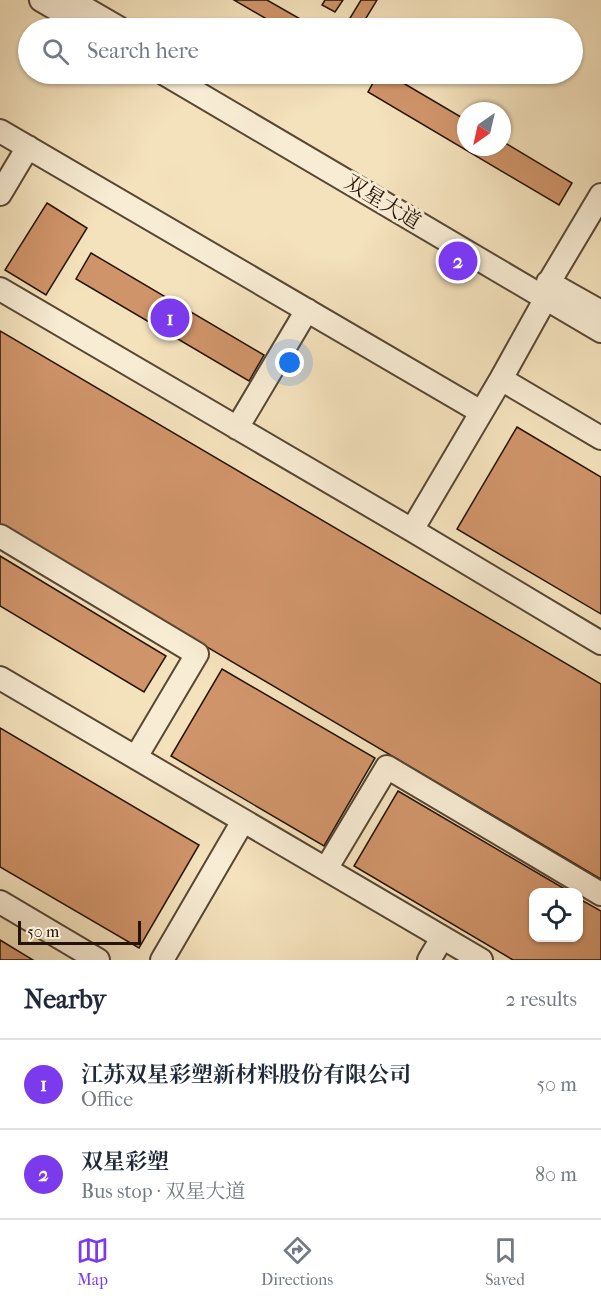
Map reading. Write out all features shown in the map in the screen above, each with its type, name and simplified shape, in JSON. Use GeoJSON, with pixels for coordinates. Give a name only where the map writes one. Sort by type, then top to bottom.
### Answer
{"type":"FeatureCollection","features":[{"type":"Feature","properties":{"kind":"street"},"geometry":{"type":"LineString","coordinates":[[40,0],[72,18]]}},
{"type":"Feature","properties":{"kind":"street"},"geometry":{"type":"LineString","coordinates":[[71,0],[102,18]]}},
{"type":"Feature","properties":{"kind":"street","name":"双星大道"},"geometry":{"type":"LineString","coordinates":[[182,84],[545,292],[601,312]]}},
{"type":"Feature","properties":{"kind":"street","name":"双星大道"},"geometry":{"type":"LineString","coordinates":[[211,84],[545,292],[601,331]]}},
{"type":"Feature","properties":{"kind":"street"},"geometry":{"type":"LineString","coordinates":[[0,131],[481,412]]}},
{"type":"Feature","properties":{"kind":"street"},"geometry":{"type":"LineString","coordinates":[[0,194],[28,147]]}},
{"type":"Feature","properties":{"kind":"street"},"geometry":{"type":"LineString","coordinates":[[412,530],[501,379],[545,292],[599,204]]}},
{"type":"Feature","properties":{"kind":"street"},"geometry":{"type":"LineString","coordinates":[[0,289],[601,643]]}},
{"type":"Feature","properties":{"kind":"street"},"geometry":{"type":"LineString","coordinates":[[237,428],[307,310]]}},
{"type":"Feature","properties":{"kind":"street"},"geometry":{"type":"LineString","coordinates":[[501,379],[601,438]]}},
{"type":"Feature","properties":{"kind":"street"},"geometry":{"type":"LineString","coordinates":[[0,536],[197,654],[136,757]]}},
{"type":"Feature","properties":{"kind":"street"},"geometry":{"type":"LineString","coordinates":[[0,678],[480,960]]}},
{"type":"Feature","properties":{"kind":"street"},"geometry":{"type":"LineString","coordinates":[[326,869],[387,767],[601,894]]}},
{"type":"Feature","properties":{"kind":"street"},"geometry":{"type":"LineString","coordinates":[[162,960],[243,821]]}},
{"type":"Feature","properties":{"kind":"street"},"geometry":{"type":"LineString","coordinates":[[0,902],[98,960]]}},
{"type":"Feature","properties":{"kind":"street"},"geometry":{"type":"LineString","coordinates":[[429,960],[442,938]]}},
{"type":"Feature","properties":{"kind":"building"},"geometry":{"type":"Polygon","coordinates":[[[234,0],[267,0],[298,18],[265,18],[234,0]]]}},
{"type":"Feature","properties":{"kind":"building"},"geometry":{"type":"Polygon","coordinates":[[[325,0],[343,0],[335,12],[322,5],[325,0]]]}},
{"type":"Feature","properties":{"kind":"building"},"geometry":{"type":"Polygon","coordinates":[[[361,0],[377,0],[366,18],[350,18],[361,0]]]}},
{"type":"Feature","properties":{"kind":"building"},"geometry":{"type":"Polygon","coordinates":[[[372,84],[405,84],[457,115],[457,145],[368,92],[372,84]]]}},
{"type":"Feature","properties":{"kind":"building"},"geometry":{"type":"Polygon","coordinates":[[[511,146],[572,183],[559,205],[476,156],[511,156],[511,146]]]}},
{"type":"Feature","properties":{"kind":"building"},"geometry":{"type":"Polygon","coordinates":[[[47,203],[87,228],[46,295],[5,270],[47,203]]]}},
{"type":"Feature","properties":{"kind":"building"},"geometry":{"type":"Polygon","coordinates":[[[91,253],[264,355],[249,381],[76,279],[91,253]]]}},
{"type":"Feature","properties":{"kind":"building"},"geometry":{"type":"Polygon","coordinates":[[[0,331],[601,684],[601,879],[0,525],[0,331]]]}},
{"type":"Feature","properties":{"kind":"building"},"geometry":{"type":"Polygon","coordinates":[[[517,427],[601,477],[601,614],[457,529],[517,427]]]}},
{"type":"Feature","properties":{"kind":"building"},"geometry":{"type":"Polygon","coordinates":[[[0,556],[166,656],[144,692],[0,606],[0,556]]]}},
{"type":"Feature","properties":{"kind":"building"},"geometry":{"type":"Polygon","coordinates":[[[222,669],[375,758],[324,846],[171,756],[222,669]]]}},
{"type":"Feature","properties":{"kind":"building"},"geometry":{"type":"Polygon","coordinates":[[[0,728],[199,845],[139,948],[0,867],[0,728]]]}},
{"type":"Feature","properties":{"kind":"building"},"geometry":{"type":"Polygon","coordinates":[[[398,791],[563,888],[529,888],[529,942],[583,942],[583,901],[601,911],[601,960],[513,960],[354,866],[398,791]]]}},
{"type":"Feature","properties":{"kind":"building"},"geometry":{"type":"Polygon","coordinates":[[[0,940],[33,960],[0,960],[0,940]]]}},
{"type":"Feature","properties":{"kind":"place","name":"双星彩塑"},"geometry":{"type":"Point","coordinates":[458,261]}},
{"type":"Feature","properties":{"kind":"place","name":"江苏双星彩塑新材料股份有限公司"},"geometry":{"type":"Point","coordinates":[170,318]}}]}
